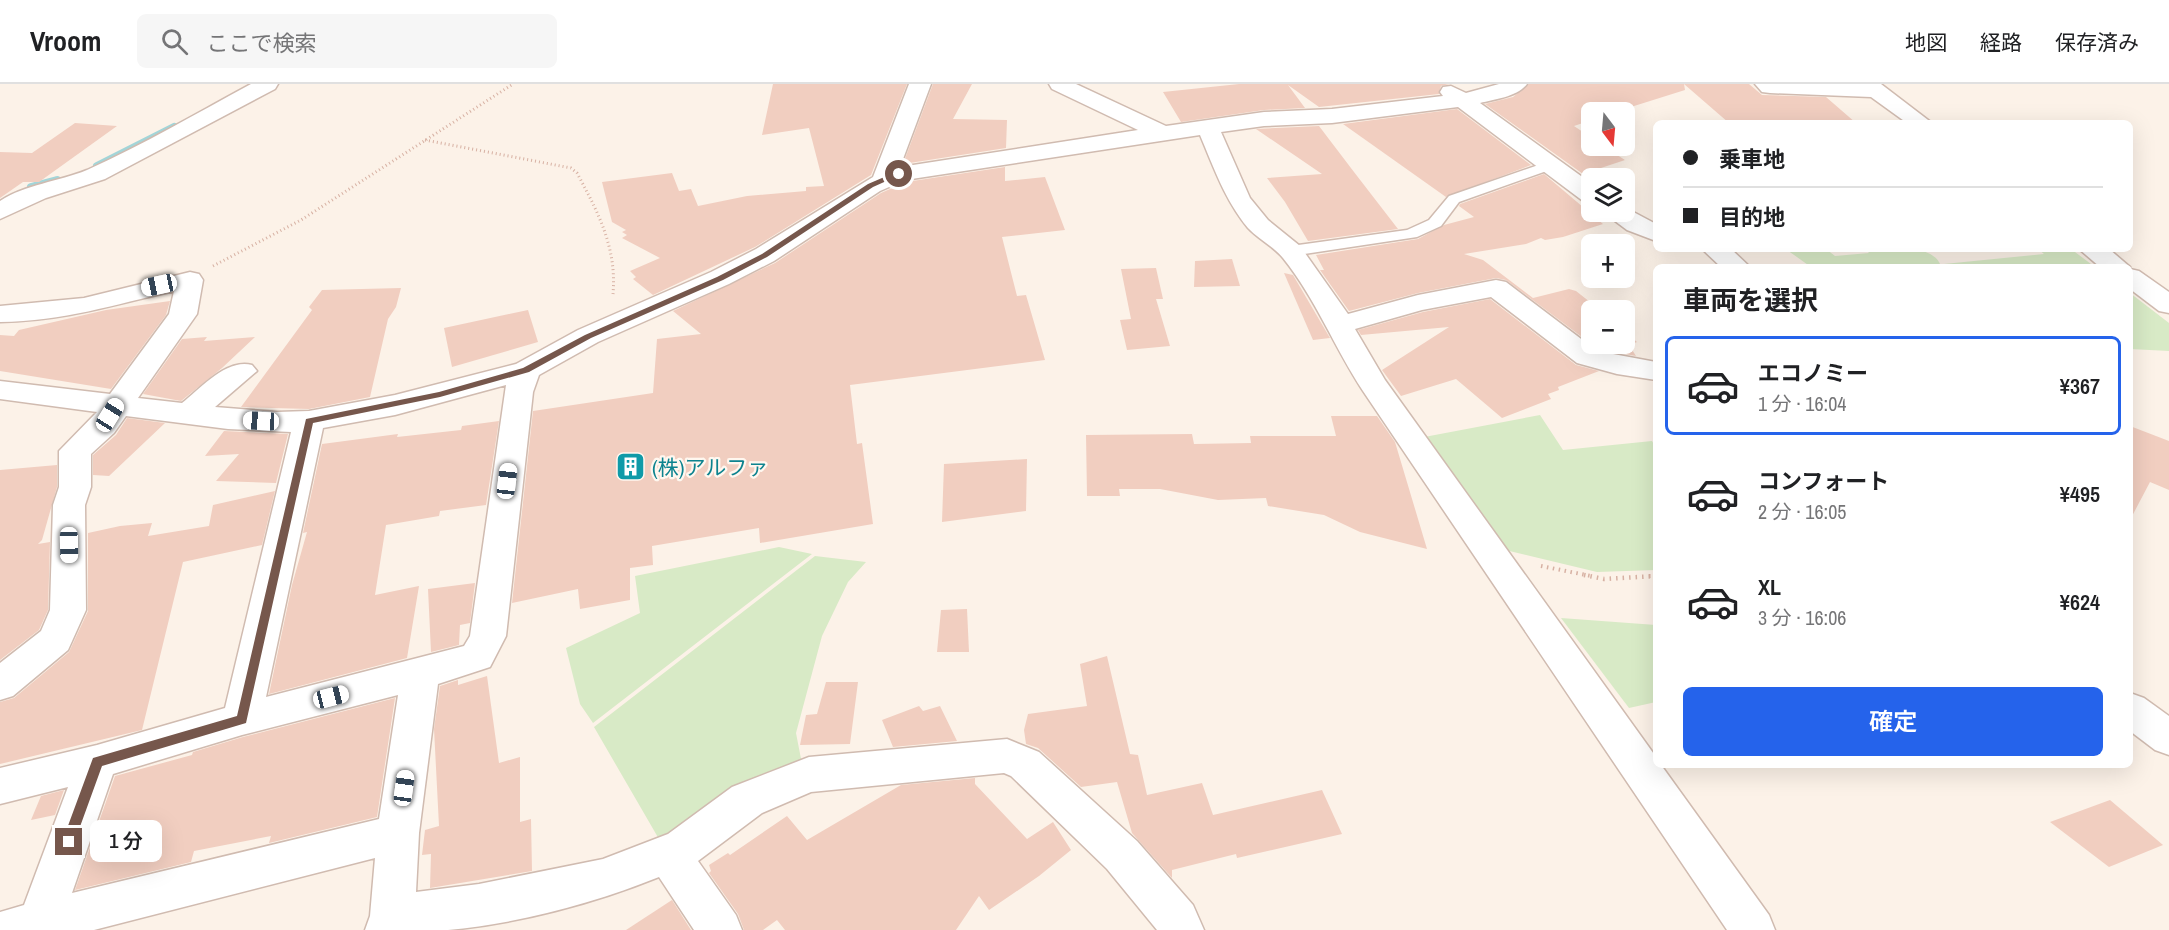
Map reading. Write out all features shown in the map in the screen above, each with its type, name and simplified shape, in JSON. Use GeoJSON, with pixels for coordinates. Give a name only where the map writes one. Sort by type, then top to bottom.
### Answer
{"type":"FeatureCollection","features":[{"type":"Feature","properties":{"kind":"street"},"geometry":{"type":"LineString","coordinates":[[0,212],[18,198],[30,193],[100,173],[267,84]]}},
{"type":"Feature","properties":{"kind":"street"},"geometry":{"type":"LineString","coordinates":[[885,178],[920,84]]}},
{"type":"Feature","properties":{"kind":"street"},"geometry":{"type":"LineString","coordinates":[[1060,84],[1103,107],[1163,133]]}},
{"type":"Feature","properties":{"kind":"street"},"geometry":{"type":"LineString","coordinates":[[1439,84],[1464,100],[1581,188]]}},
{"type":"Feature","properties":{"kind":"street"},"geometry":{"type":"LineString","coordinates":[[0,390],[228,419],[309,421],[440,394],[526,370],[609,327],[720,278],[765,255],[885,178],[992,158],[1264,119],[1332,117],[1464,100],[1499,92],[1516,84]]}},
{"type":"Feature","properties":{"kind":"street"},"geometry":{"type":"LineString","coordinates":[[1766,84],[1770,87],[1872,88],[1917,120]]}},
{"type":"Feature","properties":{"kind":"street"},"geometry":{"type":"LineString","coordinates":[[1208,127],[1239,200],[1259,225],[1291,251],[1339,325],[1373,384],[1753,930]]}},
{"type":"Feature","properties":{"kind":"street"},"geometry":{"type":"LineString","coordinates":[[1631,222],[1653,232]]}},
{"type":"Feature","properties":{"kind":"street"},"geometry":{"type":"LineString","coordinates":[[1719,252],[1733,264]]}},
{"type":"Feature","properties":{"kind":"street"},"geometry":{"type":"LineString","coordinates":[[2096,252],[2113,264]]}},
{"type":"Feature","properties":{"kind":"street"},"geometry":{"type":"LineString","coordinates":[[2133,279],[2169,305]]}},
{"type":"Feature","properties":{"kind":"street"},"geometry":{"type":"LineString","coordinates":[[0,314],[26,314],[86,306],[145,288],[190,280]]}},
{"type":"Feature","properties":{"kind":"street"},"geometry":{"type":"LineString","coordinates":[[0,685],[55,640],[68,610],[69,505],[75,487],[75,451],[103,426],[183,314],[186,287],[190,280]]}},
{"type":"Feature","properties":{"kind":"street"},"geometry":{"type":"LineString","coordinates":[[1339,325],[1418,303],[1496,288],[1587,357],[1617,365],[1653,371]]}},
{"type":"Feature","properties":{"kind":"street"},"geometry":{"type":"LineString","coordinates":[[0,786],[97,762],[242,719],[420,675],[477,657],[488,636],[518,392],[526,370]]}},
{"type":"Feature","properties":{"kind":"street"},"geometry":{"type":"LineString","coordinates":[[189,413],[242,371]]}},
{"type":"Feature","properties":{"kind":"street"},"geometry":{"type":"LineString","coordinates":[[242,719],[309,421]]}},
{"type":"Feature","properties":{"kind":"street"},"geometry":{"type":"LineString","coordinates":[[420,675],[398,833],[389,923],[603,879],[682,848],[747,800],[809,775],[1007,756],[1025,764],[1122,855],[1177,920],[1182,930]]}},
{"type":"Feature","properties":{"kind":"street"},"geometry":{"type":"LineString","coordinates":[[2133,711],[2169,738]]}},
{"type":"Feature","properties":{"kind":"street"},"geometry":{"type":"LineString","coordinates":[[25,926],[97,762]]}},
{"type":"Feature","properties":{"kind":"street"},"geometry":{"type":"LineString","coordinates":[[25,926],[398,833]]}},
{"type":"Feature","properties":{"kind":"street"},"geometry":{"type":"LineString","coordinates":[[667,853],[720,930]]}},
{"type":"Feature","properties":{"kind":"lane"},"geometry":{"type":"LineString","coordinates":[[1291,251],[1411,234],[1435,223],[1454,200],[1550,165]]}},
{"type":"Feature","properties":{"kind":"path"},"geometry":{"type":"LineString","coordinates":[[190,280],[301,220],[513,84]]}},
{"type":"Feature","properties":{"kind":"path"},"geometry":{"type":"LineString","coordinates":[[424,140],[571,168],[577,173],[608,233],[613,253],[616,276],[609,327]]}},
{"type":"Feature","properties":{"kind":"path"},"geometry":{"type":"LineString","coordinates":[[1494,561],[1508,559],[1604,579],[1653,576]]}},
{"type":"Feature","properties":{"kind":"green space"},"geometry":{"type":"Polygon","coordinates":[[[1790,252],[1830,252],[1835,256],[1868,252],[1924,252],[1937,259],[1940,264],[1807,264],[1790,252]]]}},
{"type":"Feature","properties":{"kind":"green space"},"geometry":{"type":"Polygon","coordinates":[[[2042,252],[2075,252],[2091,264],[1944,264],[2044,254],[2042,252]]]}},
{"type":"Feature","properties":{"kind":"green space"},"geometry":{"type":"Polygon","coordinates":[[[2133,295],[2169,323],[2169,351],[2133,349],[2133,295]]]}},
{"type":"Feature","properties":{"kind":"green space"},"geometry":{"type":"Polygon","coordinates":[[[1540,415],[1563,450],[1652,441],[1653,570],[1597,572],[1493,547],[1419,438],[1540,415]]]}},
{"type":"Feature","properties":{"kind":"green space"},"geometry":{"type":"Polygon","coordinates":[[[779,547],[812,554],[593,723],[580,704],[566,648],[640,613],[635,576],[779,547]]]}},
{"type":"Feature","properties":{"kind":"green space"},"geometry":{"type":"Polygon","coordinates":[[[815,556],[866,562],[848,582],[822,636],[796,733],[802,764],[663,846],[594,727],[815,556]]]}},
{"type":"Feature","properties":{"kind":"green space"},"geometry":{"type":"Polygon","coordinates":[[[1561,618],[1653,625],[1653,703],[1629,708],[1561,618]]]}},
{"type":"Feature","properties":{"kind":"building"},"geometry":{"type":"Polygon","coordinates":[[[773,84],[907,84],[871,175],[755,247],[653,295],[633,279],[636,277],[630,271],[660,258],[622,238],[627,235],[622,232],[626,230],[612,222],[602,182],[672,173],[679,191],[691,189],[698,206],[747,196],[806,191],[806,187],[824,186],[809,128],[762,135],[773,84]]]}},
{"type":"Feature","properties":{"kind":"building"},"geometry":{"type":"Polygon","coordinates":[[[933,84],[972,84],[953,119],[1007,120],[1006,148],[903,164],[933,84]]]}},
{"type":"Feature","properties":{"kind":"building"},"geometry":{"type":"Polygon","coordinates":[[[1239,84],[1449,84],[1441,86],[1439,94],[1319,107],[1288,85],[1305,108],[1264,110],[1181,122],[1163,92],[1239,84]]]}},
{"type":"Feature","properties":{"kind":"building"},"geometry":{"type":"Polygon","coordinates":[[[1529,84],[1684,84],[1685,90],[1635,106],[1635,102],[1581,102],[1581,124],[1574,126],[1581,131],[1581,156],[1619,156],[1625,160],[1601,168],[1581,168],[1581,173],[1485,104],[1513,97],[1529,84]]]}},
{"type":"Feature","properties":{"kind":"building"},"geometry":{"type":"Polygon","coordinates":[[[1684,84],[1749,84],[1762,95],[1826,97],[1853,120],[1726,120],[1684,84]]]}},
{"type":"Feature","properties":{"kind":"building"},"geometry":{"type":"Polygon","coordinates":[[[1457,109],[1531,165],[1446,197],[1343,124],[1457,109]]]}},
{"type":"Feature","properties":{"kind":"building"},"geometry":{"type":"Polygon","coordinates":[[[75,123],[117,126],[39,182],[23,182],[0,198],[0,152],[32,153],[75,123]]]}},
{"type":"Feature","properties":{"kind":"building"},"geometry":{"type":"Polygon","coordinates":[[[1319,126],[1398,229],[1308,241],[1285,202],[1267,178],[1322,174],[1256,129],[1319,126]]]}},
{"type":"Feature","properties":{"kind":"building"},"geometry":{"type":"Polygon","coordinates":[[[1005,167],[1005,181],[1045,177],[1065,230],[1002,237],[1017,296],[1026,295],[1045,360],[850,385],[857,444],[862,443],[873,524],[760,543],[759,528],[652,546],[653,565],[630,568],[630,600],[580,609],[578,589],[512,603],[533,411],[653,393],[657,339],[701,334],[673,311],[775,263],[881,193],[906,182],[1005,167]]]}},
{"type":"Feature","properties":{"kind":"building"},"geometry":{"type":"Polygon","coordinates":[[[1544,174],[1581,205],[1581,222],[1603,224],[1563,237],[1545,240],[1541,238],[1526,244],[1464,254],[1483,260],[1533,298],[1569,289],[1576,291],[1587,300],[1581,300],[1581,336],[1506,280],[1496,278],[1418,293],[1349,311],[1320,270],[1324,270],[1316,255],[1418,239],[1444,225],[1474,217],[1459,206],[1544,174]]]}},
{"type":"Feature","properties":{"kind":"building"},"geometry":{"type":"Polygon","coordinates":[[[1232,259],[1240,286],[1194,287],[1195,261],[1232,259]]]}},
{"type":"Feature","properties":{"kind":"building"},"geometry":{"type":"Polygon","coordinates":[[[1156,268],[1163,299],[1156,299],[1170,346],[1127,350],[1120,320],[1131,319],[1121,269],[1156,268]]]}},
{"type":"Feature","properties":{"kind":"building"},"geometry":{"type":"Polygon","coordinates":[[[1284,273],[1293,275],[1330,338],[1313,340],[1284,273]]]}},
{"type":"Feature","properties":{"kind":"building"},"geometry":{"type":"Polygon","coordinates":[[[401,288],[396,307],[388,319],[370,397],[309,409],[241,407],[312,310],[309,307],[322,290],[401,288]]]}},
{"type":"Feature","properties":{"kind":"building"},"geometry":{"type":"Polygon","coordinates":[[[1490,299],[1576,365],[1599,371],[1558,387],[1559,390],[1548,394],[1551,399],[1502,418],[1456,379],[1401,396],[1382,370],[1449,327],[1361,335],[1358,330],[1423,312],[1490,299]]]}},
{"type":"Feature","properties":{"kind":"building"},"geometry":{"type":"Polygon","coordinates":[[[170,301],[166,315],[111,389],[0,371],[0,335],[14,336],[19,330],[106,310],[170,301]]]}},
{"type":"Feature","properties":{"kind":"building"},"geometry":{"type":"Polygon","coordinates":[[[528,310],[538,342],[452,367],[444,328],[528,310]]]}},
{"type":"Feature","properties":{"kind":"building"},"geometry":{"type":"Polygon","coordinates":[[[207,337],[204,341],[255,337],[222,368],[181,401],[143,394],[182,339],[207,337]]]}},
{"type":"Feature","properties":{"kind":"building"},"geometry":{"type":"Polygon","coordinates":[[[1331,416],[1377,416],[1395,442],[1427,549],[1360,532],[1324,515],[1268,506],[1266,498],[1218,500],[1160,489],[1119,489],[1120,496],[1087,496],[1086,435],[1192,434],[1194,444],[1251,443],[1250,436],[1336,436],[1331,416]]]}},
{"type":"Feature","properties":{"kind":"building"},"geometry":{"type":"Polygon","coordinates":[[[127,418],[165,423],[109,476],[93,475],[93,455],[116,435],[127,418]]]}},
{"type":"Feature","properties":{"kind":"building"},"geometry":{"type":"Polygon","coordinates":[[[499,421],[486,505],[440,511],[439,516],[386,525],[375,595],[419,586],[407,658],[269,694],[292,585],[307,532],[303,533],[322,444],[398,434],[397,437],[461,430],[462,426],[499,421]]]}},
{"type":"Feature","properties":{"kind":"building"},"geometry":{"type":"Polygon","coordinates":[[[2133,427],[2169,441],[2169,490],[2150,482],[2133,514],[2133,427]]]}},
{"type":"Feature","properties":{"kind":"building"},"geometry":{"type":"Polygon","coordinates":[[[224,431],[288,434],[276,483],[216,481],[239,454],[205,456],[224,431]]]}},
{"type":"Feature","properties":{"kind":"building"},"geometry":{"type":"Polygon","coordinates":[[[1027,459],[1026,511],[942,522],[944,464],[1027,459]]]}},
{"type":"Feature","properties":{"kind":"building"},"geometry":{"type":"Polygon","coordinates":[[[57,465],[57,487],[42,540],[38,544],[50,542],[48,610],[39,630],[0,660],[0,470],[57,465]]]}},
{"type":"Feature","properties":{"kind":"building"},"geometry":{"type":"Polygon","coordinates":[[[275,491],[262,545],[183,562],[142,730],[0,764],[0,702],[14,698],[69,652],[88,611],[88,533],[120,526],[152,523],[148,536],[209,526],[213,505],[275,491]]]}},
{"type":"Feature","properties":{"kind":"building"},"geometry":{"type":"Polygon","coordinates":[[[475,583],[470,623],[460,625],[459,645],[431,652],[428,589],[475,583]]]}},
{"type":"Feature","properties":{"kind":"building"},"geometry":{"type":"Polygon","coordinates":[[[967,609],[969,652],[937,652],[941,610],[967,609]]]}},
{"type":"Feature","properties":{"kind":"building"},"geometry":{"type":"Polygon","coordinates":[[[1107,656],[1130,754],[1138,755],[1147,795],[1202,783],[1213,815],[1322,790],[1342,834],[1237,858],[1236,854],[1172,870],[1172,878],[1132,833],[1117,782],[1081,787],[1038,748],[1026,744],[1024,730],[1028,714],[1087,706],[1080,664],[1107,656]]]}},
{"type":"Feature","properties":{"kind":"building"},"geometry":{"type":"Polygon","coordinates":[[[487,676],[499,763],[520,757],[520,822],[531,819],[532,871],[430,888],[431,854],[422,855],[425,830],[439,826],[434,729],[440,686],[458,680],[458,685],[487,676]]]}},
{"type":"Feature","properties":{"kind":"building"},"geometry":{"type":"Polygon","coordinates":[[[826,682],[858,682],[850,744],[800,745],[806,715],[817,714],[826,682]]]}},
{"type":"Feature","properties":{"kind":"building"},"geometry":{"type":"Polygon","coordinates":[[[395,698],[377,817],[269,843],[271,836],[194,851],[191,862],[75,890],[115,776],[192,755],[193,752],[243,737],[395,698]]]}},
{"type":"Feature","properties":{"kind":"building"},"geometry":{"type":"Polygon","coordinates":[[[919,706],[923,711],[940,706],[957,741],[893,747],[882,720],[919,706]]]}},
{"type":"Feature","properties":{"kind":"building"},"geometry":{"type":"Polygon","coordinates":[[[975,778],[975,784],[1027,839],[1053,822],[1071,850],[1039,876],[989,910],[979,896],[956,930],[785,930],[777,920],[763,930],[744,930],[738,914],[709,873],[711,871],[709,865],[728,853],[730,855],[787,816],[807,840],[901,785],[975,778]]]}},
{"type":"Feature","properties":{"kind":"building"},"geometry":{"type":"Polygon","coordinates":[[[64,790],[55,815],[31,820],[41,796],[64,790]]]}},
{"type":"Feature","properties":{"kind":"building"},"geometry":{"type":"Polygon","coordinates":[[[2110,800],[2163,845],[2109,867],[2050,822],[2110,800]]]}},
{"type":"Feature","properties":{"kind":"building"},"geometry":{"type":"Polygon","coordinates":[[[672,900],[691,930],[626,930],[672,900]]]}},
{"type":"Feature","properties":{"kind":"waterway"},"geometry":{"type":"LineString","coordinates":[[97,166],[174,127]]}},
{"type":"Feature","properties":{"kind":"waterway"},"geometry":{"type":"LineString","coordinates":[[31,187],[57,180]]}},
{"type":"Feature","properties":{"kind":"place","name":"(株)アルファ"},"geometry":{"type":"Point","coordinates":[631,467]}},
{"type":"Feature","properties":{"kind":"route"},"geometry":{"type":"LineString","coordinates":[[69,842],[97,762],[242,719],[309,421],[395,405],[526,370],[588,336],[720,278],[765,255],[871,186],[885,178],[899,174]]}}]}
